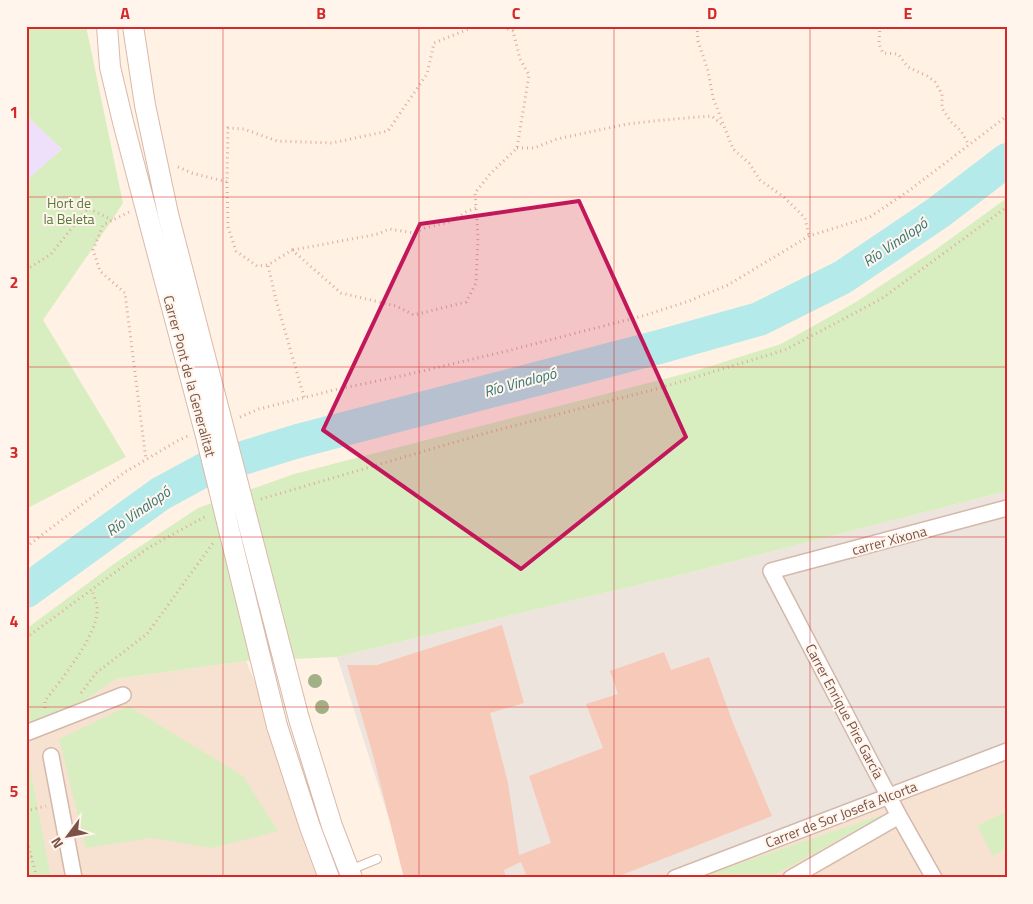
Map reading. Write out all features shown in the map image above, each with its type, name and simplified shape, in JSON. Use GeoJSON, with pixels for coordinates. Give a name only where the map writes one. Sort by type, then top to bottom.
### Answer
{"type":"FeatureCollection","features":[{"type":"Feature","properties":{"kind":"main road","name":"Carrer Pont de la Generalitat"},"geometry":{"type":"LineString","coordinates":[[107,26],[112,76],[142,216],[206,436],[277,726],[329,878]]}},
{"type":"Feature","properties":{"kind":"main road","name":"Carrer Pont de la Generalitat"},"geometry":{"type":"LineString","coordinates":[[134,26],[145,106],[168,214],[299,719],[332,826],[350,874]]}},
{"type":"Feature","properties":{"kind":"street","name":"carrer Xixona"},"geometry":{"type":"LineString","coordinates":[[771,571],[1007,508]]}},
{"type":"Feature","properties":{"kind":"street","name":"Carrer Enrique Pire García"},"geometry":{"type":"LineString","coordinates":[[771,571],[899,816],[934,878]]}},
{"type":"Feature","properties":{"kind":"street"},"geometry":{"type":"LineString","coordinates":[[26,733],[123,695]]}},
{"type":"Feature","properties":{"kind":"street","name":"Carrer de Sor Josefa Alcorta"},"geometry":{"type":"LineString","coordinates":[[674,878],[1007,751]]}},
{"type":"Feature","properties":{"kind":"street"},"geometry":{"type":"LineString","coordinates":[[51,756],[74,878]]}},
{"type":"Feature","properties":{"kind":"street"},"geometry":{"type":"LineString","coordinates":[[791,878],[899,816]]}},
{"type":"Feature","properties":{"kind":"lane"},"geometry":{"type":"LineString","coordinates":[[350,874],[377,859]]}},
{"type":"Feature","properties":{"kind":"path"},"geometry":{"type":"LineString","coordinates":[[476,26],[434,43],[427,74],[388,131],[332,143],[277,141],[244,129],[228,128],[227,182],[228,227],[236,251],[257,266],[268,265],[292,250],[378,234],[389,229],[414,233],[425,228],[450,222],[476,208]]}},
{"type":"Feature","properties":{"kind":"path"},"geometry":{"type":"LineString","coordinates":[[292,250],[341,293],[396,306],[414,316],[466,302],[476,283],[478,237],[475,193],[490,174],[517,148],[529,76],[520,59],[513,31],[499,26]]}},
{"type":"Feature","properties":{"kind":"path"},"geometry":{"type":"LineString","coordinates":[[697,26],[698,41],[708,71],[713,98],[733,149],[749,163],[760,180],[784,197],[805,218],[809,236]]}},
{"type":"Feature","properties":{"kind":"path"},"geometry":{"type":"LineString","coordinates":[[880,26],[879,44],[884,53],[898,54],[908,67],[935,82],[942,94],[942,108],[951,122],[961,131],[969,145]]}},
{"type":"Feature","properties":{"kind":"path"},"geometry":{"type":"LineString","coordinates":[[517,148],[534,148],[557,139],[595,130],[673,118],[712,116],[724,127]]}},
{"type":"Feature","properties":{"kind":"path"},"geometry":{"type":"LineString","coordinates":[[235,418],[304,398],[507,351],[646,315],[689,301],[728,285],[809,236],[870,217],[907,192],[1007,116]]}},
{"type":"Feature","properties":{"kind":"path"},"geometry":{"type":"LineString","coordinates":[[171,164],[192,173],[227,182]]}},
{"type":"Feature","properties":{"kind":"path"},"geometry":{"type":"LineString","coordinates":[[258,500],[486,433],[656,389],[785,350],[881,299],[1007,207]]}},
{"type":"Feature","properties":{"kind":"path"},"geometry":{"type":"LineString","coordinates":[[26,270],[51,254],[88,208],[112,220]]}},
{"type":"Feature","properties":{"kind":"path"},"geometry":{"type":"LineString","coordinates":[[142,216],[125,213],[103,225],[93,250],[100,271],[125,293],[146,460]]}},
{"type":"Feature","properties":{"kind":"path"},"geometry":{"type":"LineString","coordinates":[[268,265],[304,398]]}},
{"type":"Feature","properties":{"kind":"path"},"geometry":{"type":"LineString","coordinates":[[26,546],[125,472],[179,440],[195,434]]}},
{"type":"Feature","properties":{"kind":"path"},"geometry":{"type":"LineString","coordinates":[[26,638],[148,548],[210,514]]}},
{"type":"Feature","properties":{"kind":"path"},"geometry":{"type":"LineString","coordinates":[[79,696],[96,673],[147,634],[217,537]]}},
{"type":"Feature","properties":{"kind":"path"},"geometry":{"type":"LineString","coordinates":[[46,716],[45,701],[75,660],[94,625],[97,610],[92,590]]}},
{"type":"Feature","properties":{"kind":"path"},"geometry":{"type":"LineString","coordinates":[[26,811],[38,808]]}},
{"type":"Feature","properties":{"kind":"path"},"geometry":{"type":"LineString","coordinates":[[26,837],[36,878]]}},
{"type":"Feature","properties":{"kind":"path"},"geometry":{"type":"LineString","coordinates":[[26,858],[32,856]]}},
{"type":"Feature","properties":{"kind":"highlighted area"},"geometry":{"type":"Polygon","coordinates":[[[579,201],[686,437],[521,569],[323,430],[420,224],[579,201]]]}},
{"type":"Feature","properties":{"kind":"shaded area"},"geometry":{"type":"Polygon","coordinates":[[[26,115],[62,148],[26,185],[26,115]]]}},
{"type":"Feature","properties":{"kind":"shaded area"},"geometry":{"type":"Polygon","coordinates":[[[1007,491],[1007,745],[648,878],[408,878],[337,657],[684,574],[1007,491]]]}},
{"type":"Feature","properties":{"kind":"shaded area"},"geometry":{"type":"Polygon","coordinates":[[[246,661],[337,878],[26,878],[26,725],[74,708],[116,679],[246,661]]]}},
{"type":"Feature","properties":{"kind":"shaded area"},"geometry":{"type":"Polygon","coordinates":[[[1007,745],[1007,878],[648,878],[911,781],[1007,745]]]}},
{"type":"Feature","properties":{"kind":"green space","name":"Hort de la Beleta"},"geometry":{"type":"Polygon","coordinates":[[[26,26],[86,26],[123,203],[43,320],[126,457],[26,509],[26,181],[62,149],[26,115],[26,26]]]}},
{"type":"Feature","properties":{"kind":"green space"},"geometry":{"type":"Polygon","coordinates":[[[1007,198],[1007,491],[684,574],[337,657],[246,661],[116,679],[74,708],[26,725],[26,629],[118,561],[198,508],[294,474],[695,371],[781,344],[856,302],[935,250],[1007,198]]]}},
{"type":"Feature","properties":{"kind":"green space"},"geometry":{"type":"Polygon","coordinates":[[[128,706],[243,776],[278,831],[212,848],[151,838],[86,848],[59,739],[128,706]]]}},
{"type":"Feature","properties":{"kind":"green space"},"geometry":{"type":"Polygon","coordinates":[[[27,752],[51,878],[26,878],[27,752]]]}},
{"type":"Feature","properties":{"kind":"green space"},"geometry":{"type":"Polygon","coordinates":[[[1007,811],[1007,848],[993,856],[977,826],[1007,811]]]}},
{"type":"Feature","properties":{"kind":"green space"},"geometry":{"type":"Polygon","coordinates":[[[887,813],[769,878],[697,878],[887,813]]]}},
{"type":"Feature","properties":{"kind":"building"},"geometry":{"type":"Polygon","coordinates":[[[502,625],[524,703],[490,713],[508,783],[519,855],[551,843],[529,776],[603,748],[586,704],[618,694],[610,671],[664,652],[671,670],[709,657],[733,723],[772,816],[614,878],[519,878],[526,875],[521,862],[504,870],[506,878],[404,878],[373,755],[347,665],[377,665],[502,625]]]}},
{"type":"Feature","properties":{"kind":"waterway","name":"Río Vinalopó"},"geometry":{"type":"LineString","coordinates":[[26,591],[160,494],[204,470],[298,441],[759,319],[843,277],[939,212],[1007,160]]}}]}
